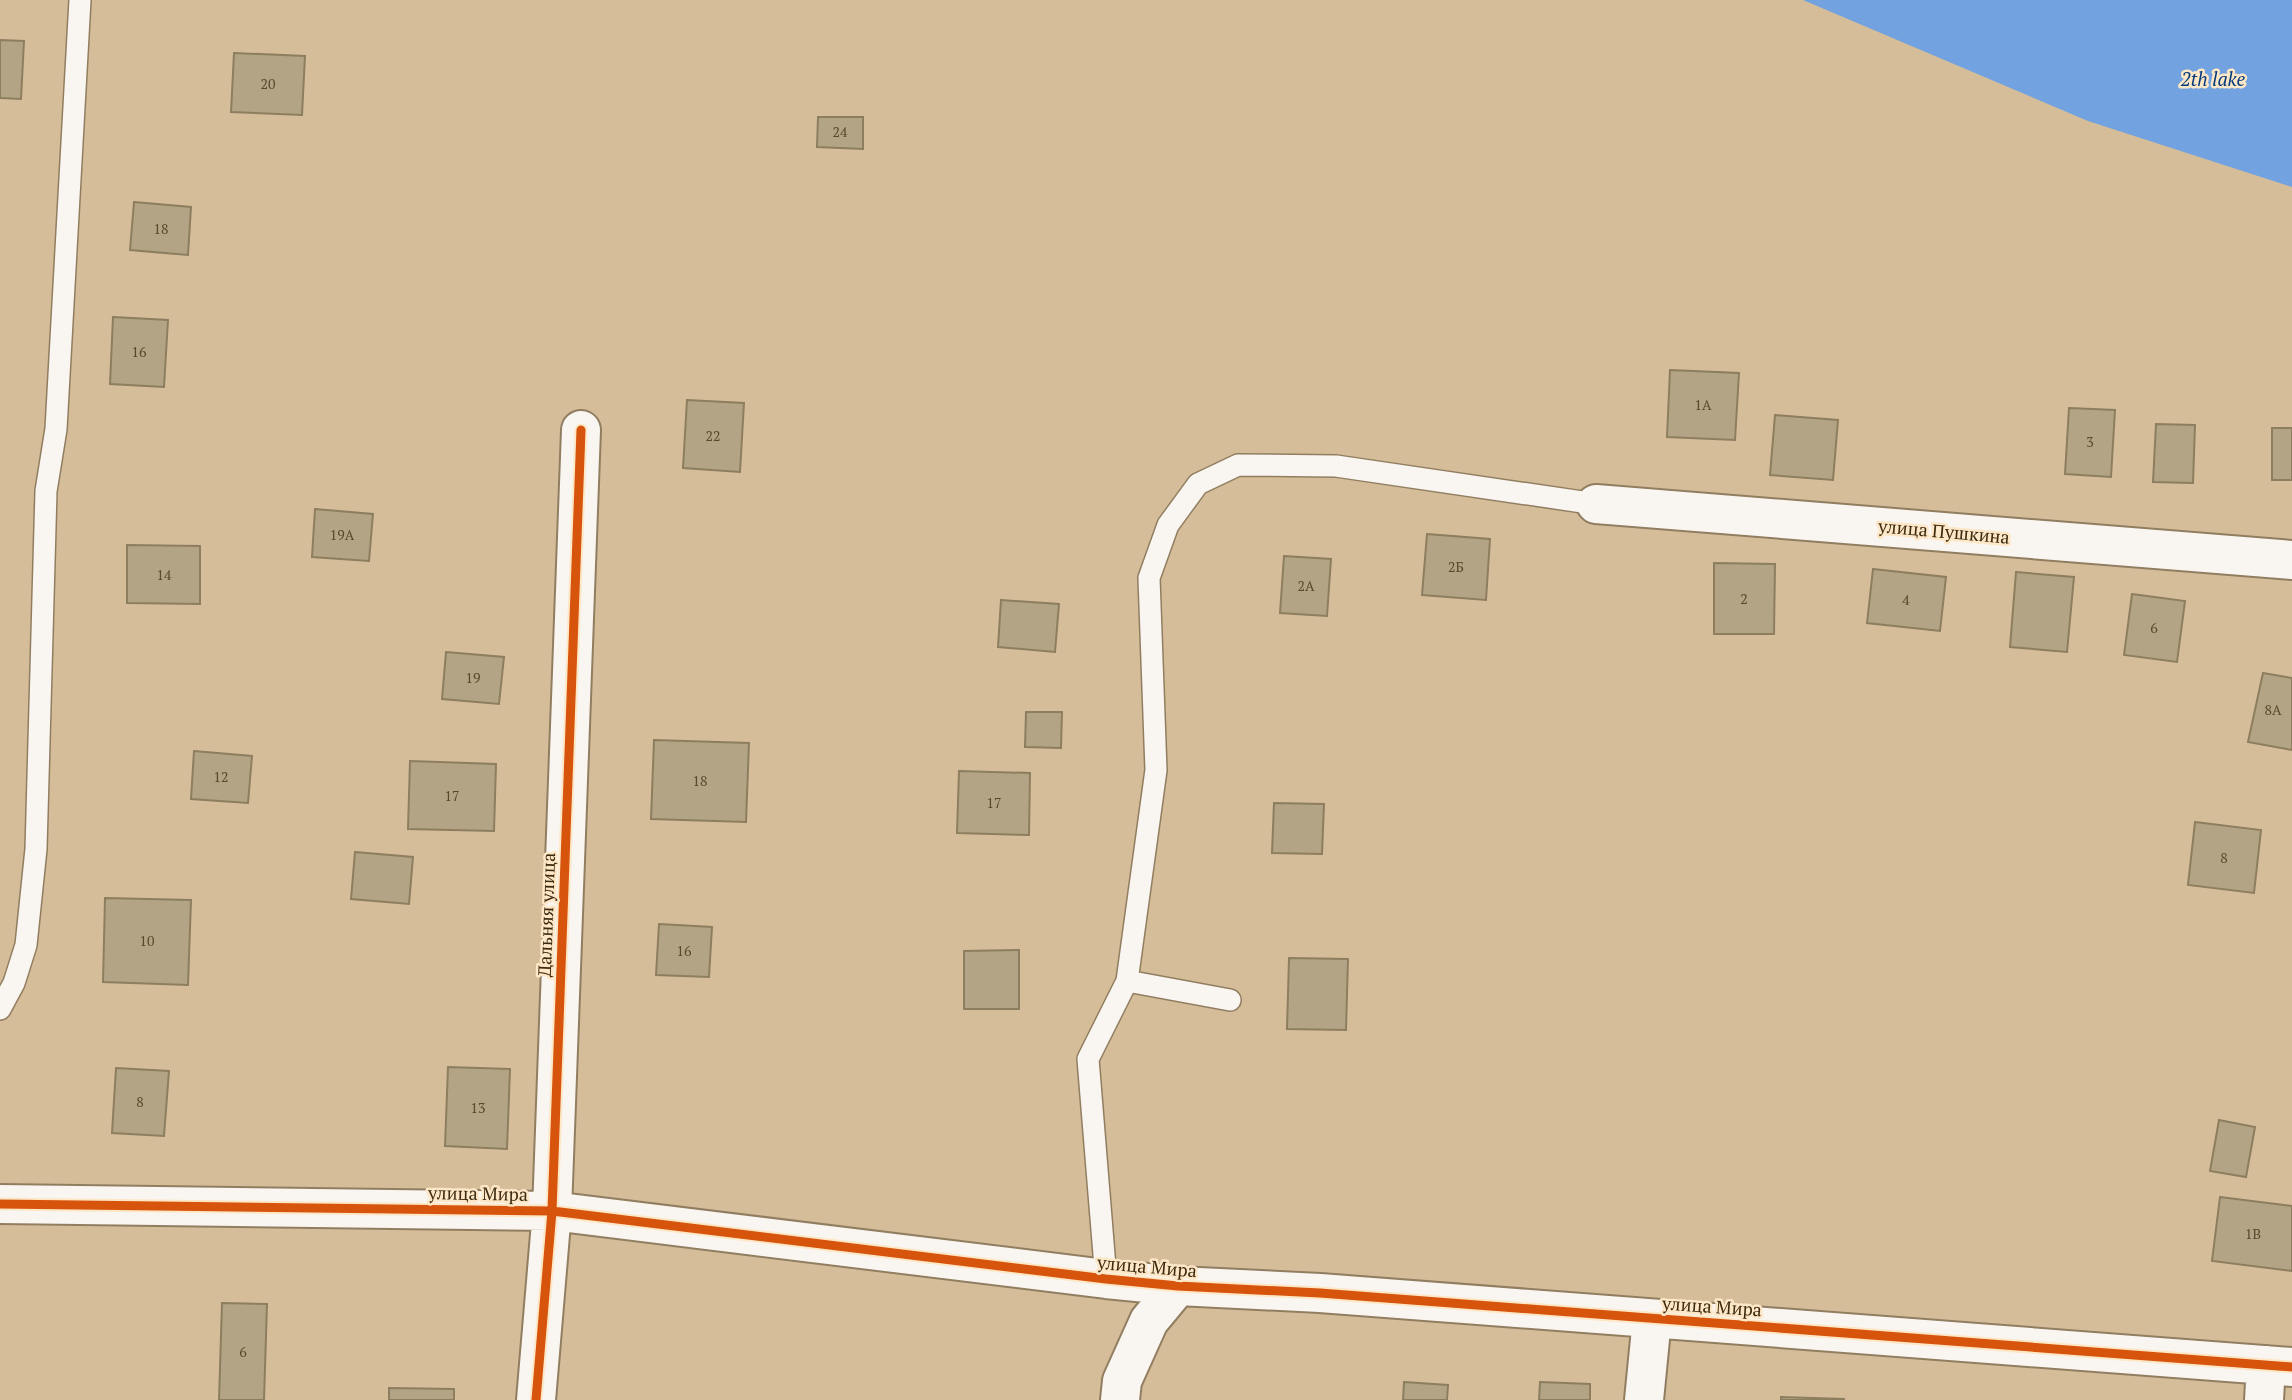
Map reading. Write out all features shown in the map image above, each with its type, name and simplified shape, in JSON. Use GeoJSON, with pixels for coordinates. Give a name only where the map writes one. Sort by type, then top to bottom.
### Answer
{"type":"FeatureCollection","features":[{"type":"Feature","properties":{"kind":"street","name":"Дальняя улица"},"geometry":{"type":"LineString","coordinates":[[536,1400],[552,1211],[580,430]]}},
{"type":"Feature","properties":{"kind":"street","name":"улица Пушкина"},"geometry":{"type":"LineString","coordinates":[[1596,503],[2292,560]]}},
{"type":"Feature","properties":{"kind":"street","name":"улица Мира"},"geometry":{"type":"LineString","coordinates":[[0,1204],[552,1211],[1178,1286],[1320,1293],[1652,1319],[2274,1377]]}},
{"type":"Feature","properties":{"kind":"street"},"geometry":{"type":"LineString","coordinates":[[1120,1400],[1122,1381],[1149,1321],[1178,1286]]}},
{"type":"Feature","properties":{"kind":"street"},"geometry":{"type":"LineString","coordinates":[[1644,1400],[1652,1319]]}},
{"type":"Feature","properties":{"kind":"lane"},"geometry":{"type":"LineString","coordinates":[[0,1009],[14,983],[26,945],[36,849],[46,491],[56,429],[80,0]]}},
{"type":"Feature","properties":{"kind":"lane"},"geometry":{"type":"LineString","coordinates":[[1106,1279],[1088,1059],[1128,981],[1156,770],[1149,578],[1168,525],[1198,484],[1238,465],[1336,466],[1596,503]]}},
{"type":"Feature","properties":{"kind":"lane"},"geometry":{"type":"LineString","coordinates":[[1128,981],[1230,1000]]}},
{"type":"Feature","properties":{"kind":"water","name":"2th lake"},"geometry":{"type":"Polygon","coordinates":[[[1803,0],[2292,0],[2292,187],[2088,121],[1803,0]]]}},
{"type":"Feature","properties":{"kind":"building"},"geometry":{"type":"Polygon","coordinates":[[[0,40],[24,41],[21,99],[0,98],[0,40]]]}},
{"type":"Feature","properties":{"kind":"building"},"geometry":{"type":"Polygon","coordinates":[[[234,53],[305,56],[302,115],[231,112],[234,53]]]}},
{"type":"Feature","properties":{"kind":"building"},"geometry":{"type":"Polygon","coordinates":[[[818,117],[863,117],[863,149],[817,147],[818,117]]]}},
{"type":"Feature","properties":{"kind":"building"},"geometry":{"type":"Polygon","coordinates":[[[134,202],[191,207],[188,255],[130,250],[134,202]]]}},
{"type":"Feature","properties":{"kind":"building"},"geometry":{"type":"Polygon","coordinates":[[[113,317],[168,320],[164,387],[110,384],[113,317]]]}},
{"type":"Feature","properties":{"kind":"building"},"geometry":{"type":"Polygon","coordinates":[[[1670,370],[1739,373],[1735,440],[1667,437],[1670,370]]]}},
{"type":"Feature","properties":{"kind":"building"},"geometry":{"type":"Polygon","coordinates":[[[687,400],[744,403],[740,472],[683,468],[687,400]]]}},
{"type":"Feature","properties":{"kind":"building"},"geometry":{"type":"Polygon","coordinates":[[[2069,408],[2115,410],[2111,477],[2065,474],[2069,408]]]}},
{"type":"Feature","properties":{"kind":"building"},"geometry":{"type":"Polygon","coordinates":[[[1775,415],[1838,420],[1833,480],[1770,475],[1775,415]]]}},
{"type":"Feature","properties":{"kind":"building"},"geometry":{"type":"Polygon","coordinates":[[[2156,424],[2195,425],[2193,483],[2153,482],[2156,424]]]}},
{"type":"Feature","properties":{"kind":"building"},"geometry":{"type":"Polygon","coordinates":[[[2272,428],[2292,428],[2292,480],[2272,480],[2272,428]]]}},
{"type":"Feature","properties":{"kind":"building"},"geometry":{"type":"Polygon","coordinates":[[[315,509],[373,514],[369,561],[312,557],[315,509]]]}},
{"type":"Feature","properties":{"kind":"building"},"geometry":{"type":"Polygon","coordinates":[[[1427,534],[1490,539],[1486,600],[1422,595],[1427,534]]]}},
{"type":"Feature","properties":{"kind":"building"},"geometry":{"type":"Polygon","coordinates":[[[127,545],[200,546],[200,604],[127,603],[127,545]]]}},
{"type":"Feature","properties":{"kind":"building"},"geometry":{"type":"Polygon","coordinates":[[[1284,556],[1331,559],[1327,616],[1280,613],[1284,556]]]}},
{"type":"Feature","properties":{"kind":"building"},"geometry":{"type":"Polygon","coordinates":[[[1714,563],[1775,564],[1774,634],[1714,634],[1714,563]]]}},
{"type":"Feature","properties":{"kind":"building"},"geometry":{"type":"Polygon","coordinates":[[[1873,569],[1946,577],[1940,631],[1867,623],[1873,569]]]}},
{"type":"Feature","properties":{"kind":"building"},"geometry":{"type":"Polygon","coordinates":[[[2016,572],[2074,577],[2067,652],[2010,647],[2016,572]]]}},
{"type":"Feature","properties":{"kind":"building"},"geometry":{"type":"Polygon","coordinates":[[[2132,594],[2185,601],[2177,662],[2124,655],[2132,594]]]}},
{"type":"Feature","properties":{"kind":"building"},"geometry":{"type":"Polygon","coordinates":[[[1001,600],[1059,604],[1055,652],[998,647],[1001,600]]]}},
{"type":"Feature","properties":{"kind":"building"},"geometry":{"type":"Polygon","coordinates":[[[446,652],[504,657],[499,704],[442,699],[446,652]]]}},
{"type":"Feature","properties":{"kind":"building"},"geometry":{"type":"Polygon","coordinates":[[[2263,673],[2292,678],[2292,750],[2248,742],[2263,673]]]}},
{"type":"Feature","properties":{"kind":"building"},"geometry":{"type":"Polygon","coordinates":[[[1026,712],[1062,712],[1061,748],[1025,747],[1026,712]]]}},
{"type":"Feature","properties":{"kind":"building"},"geometry":{"type":"Polygon","coordinates":[[[654,740],[749,743],[746,822],[651,819],[654,740]]]}},
{"type":"Feature","properties":{"kind":"building"},"geometry":{"type":"Polygon","coordinates":[[[194,751],[252,756],[248,803],[191,799],[194,751]]]}},
{"type":"Feature","properties":{"kind":"building"},"geometry":{"type":"Polygon","coordinates":[[[410,761],[496,764],[494,831],[408,829],[410,761]]]}},
{"type":"Feature","properties":{"kind":"building"},"geometry":{"type":"Polygon","coordinates":[[[959,771],[1030,773],[1029,835],[957,833],[959,771]]]}},
{"type":"Feature","properties":{"kind":"building"},"geometry":{"type":"Polygon","coordinates":[[[1274,803],[1324,804],[1322,854],[1272,853],[1274,803]]]}},
{"type":"Feature","properties":{"kind":"building"},"geometry":{"type":"Polygon","coordinates":[[[2195,822],[2261,830],[2254,893],[2188,885],[2195,822]]]}},
{"type":"Feature","properties":{"kind":"building"},"geometry":{"type":"Polygon","coordinates":[[[355,852],[413,857],[409,904],[351,899],[355,852]]]}},
{"type":"Feature","properties":{"kind":"building"},"geometry":{"type":"Polygon","coordinates":[[[105,898],[191,900],[188,985],[103,982],[105,898]]]}},
{"type":"Feature","properties":{"kind":"building"},"geometry":{"type":"Polygon","coordinates":[[[659,924],[712,927],[709,977],[656,975],[659,924]]]}},
{"type":"Feature","properties":{"kind":"building"},"geometry":{"type":"Polygon","coordinates":[[[1019,950],[1019,1009],[964,1009],[964,951],[1019,950]]]}},
{"type":"Feature","properties":{"kind":"building"},"geometry":{"type":"Polygon","coordinates":[[[1289,958],[1348,959],[1346,1030],[1287,1029],[1289,958]]]}},
{"type":"Feature","properties":{"kind":"building"},"geometry":{"type":"Polygon","coordinates":[[[448,1067],[510,1069],[507,1149],[445,1146],[448,1067]]]}},
{"type":"Feature","properties":{"kind":"building"},"geometry":{"type":"Polygon","coordinates":[[[116,1068],[169,1071],[164,1136],[112,1133],[116,1068]]]}},
{"type":"Feature","properties":{"kind":"building"},"geometry":{"type":"Polygon","coordinates":[[[2219,1120],[2255,1127],[2246,1177],[2210,1171],[2219,1120]]]}},
{"type":"Feature","properties":{"kind":"building"},"geometry":{"type":"Polygon","coordinates":[[[2220,1197],[2292,1206],[2292,1271],[2212,1261],[2220,1197]]]}},
{"type":"Feature","properties":{"kind":"building"},"geometry":{"type":"Polygon","coordinates":[[[222,1303],[267,1304],[264,1400],[219,1400],[222,1303]]]}},
{"type":"Feature","properties":{"kind":"building"},"geometry":{"type":"Polygon","coordinates":[[[1404,1382],[1448,1385],[1447,1400],[1403,1400],[1404,1382]]]}},
{"type":"Feature","properties":{"kind":"building"},"geometry":{"type":"Polygon","coordinates":[[[1540,1382],[1590,1384],[1590,1400],[1539,1400],[1540,1382]]]}},
{"type":"Feature","properties":{"kind":"building"},"geometry":{"type":"Polygon","coordinates":[[[389,1388],[454,1389],[454,1400],[389,1400],[389,1388]]]}},
{"type":"Feature","properties":{"kind":"building"},"geometry":{"type":"Polygon","coordinates":[[[1781,1397],[1845,1399],[1781,1400],[1781,1397]]]}},
{"type":"Feature","properties":{"kind":"cycle path"},"geometry":{"type":"LineString","coordinates":[[536,1400],[552,1211],[581,430]]}},
{"type":"Feature","properties":{"kind":"cycle path"},"geometry":{"type":"LineString","coordinates":[[0,1204],[552,1211],[1178,1286],[1320,1293],[2292,1367]]}}]}
